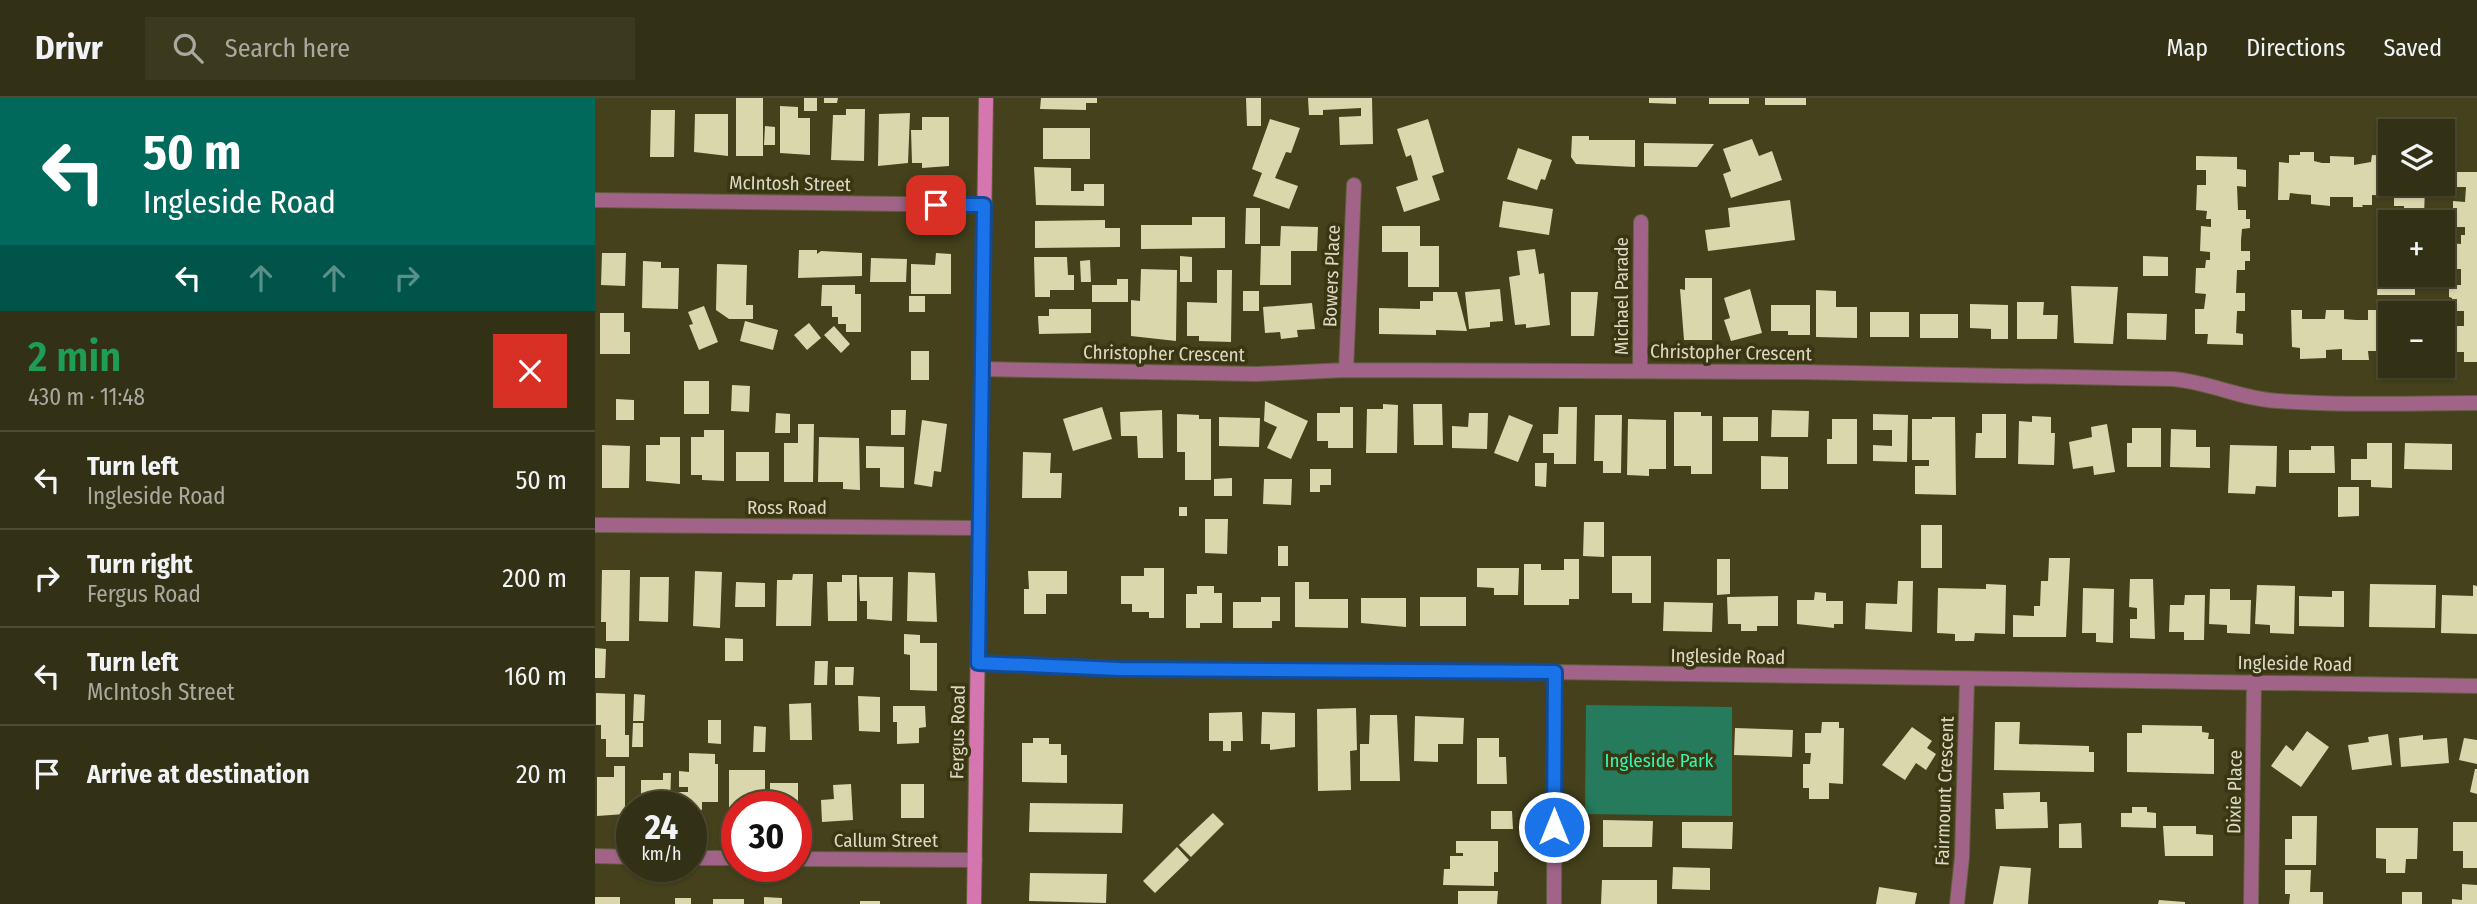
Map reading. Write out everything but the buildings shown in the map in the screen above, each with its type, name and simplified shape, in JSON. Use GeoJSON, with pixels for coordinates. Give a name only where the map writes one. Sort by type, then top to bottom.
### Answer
{"type":"FeatureCollection","features":[{"type":"Feature","properties":{"kind":"street","name":"Fergus Road"},"geometry":{"type":"LineString","coordinates":[[974,904],[986,98]]}},
{"type":"Feature","properties":{"kind":"street","name":"Bowers Place"},"geometry":{"type":"LineString","coordinates":[[1346,370],[1354,185]]}},
{"type":"Feature","properties":{"kind":"street","name":"McIntosh Street"},"geometry":{"type":"LineString","coordinates":[[595,200],[984,205]]}},
{"type":"Feature","properties":{"kind":"street","name":"Michael Parade"},"geometry":{"type":"LineString","coordinates":[[1640,371],[1641,222]]}},
{"type":"Feature","properties":{"kind":"street","name":"Christopher Crescent"},"geometry":{"type":"LineString","coordinates":[[981,369],[1257,374],[1346,370],[1640,371],[2173,379],[2203,382],[2232,393],[2278,401],[2477,403]]}},
{"type":"Feature","properties":{"kind":"street","name":"Ross Road"},"geometry":{"type":"LineString","coordinates":[[595,525],[979,528]]}},
{"type":"Feature","properties":{"kind":"street","name":"Ingleside Road"},"geometry":{"type":"LineString","coordinates":[[978,663],[1119,669],[1555,672],[2477,686]]}},
{"type":"Feature","properties":{"kind":"street"},"geometry":{"type":"LineString","coordinates":[[1554,904],[1555,672]]}},
{"type":"Feature","properties":{"kind":"street","name":"Fairmount Crescent"},"geometry":{"type":"LineString","coordinates":[[1957,904],[1962,857],[1967,680]]}},
{"type":"Feature","properties":{"kind":"street","name":"Dixie Place"},"geometry":{"type":"LineString","coordinates":[[2251,904],[2254,681]]}},
{"type":"Feature","properties":{"kind":"street"},"geometry":{"type":"LineString","coordinates":[[595,856],[616,857]]}},
{"type":"Feature","properties":{"kind":"street","name":"Callum Street"},"geometry":{"type":"LineString","coordinates":[[812,859],[975,860]]}},
{"type":"Feature","properties":{"kind":"green space","name":"Ingleside Park"},"geometry":{"type":"Polygon","coordinates":[[[1586,705],[1732,707],[1732,816],[1585,814],[1586,705]]]}},
{"type":"Feature","properties":{"kind":"route"},"geometry":{"type":"LineString","coordinates":[[936,205],[984,205],[978,663],[1119,669],[1555,672],[1554,827]]}}]}
